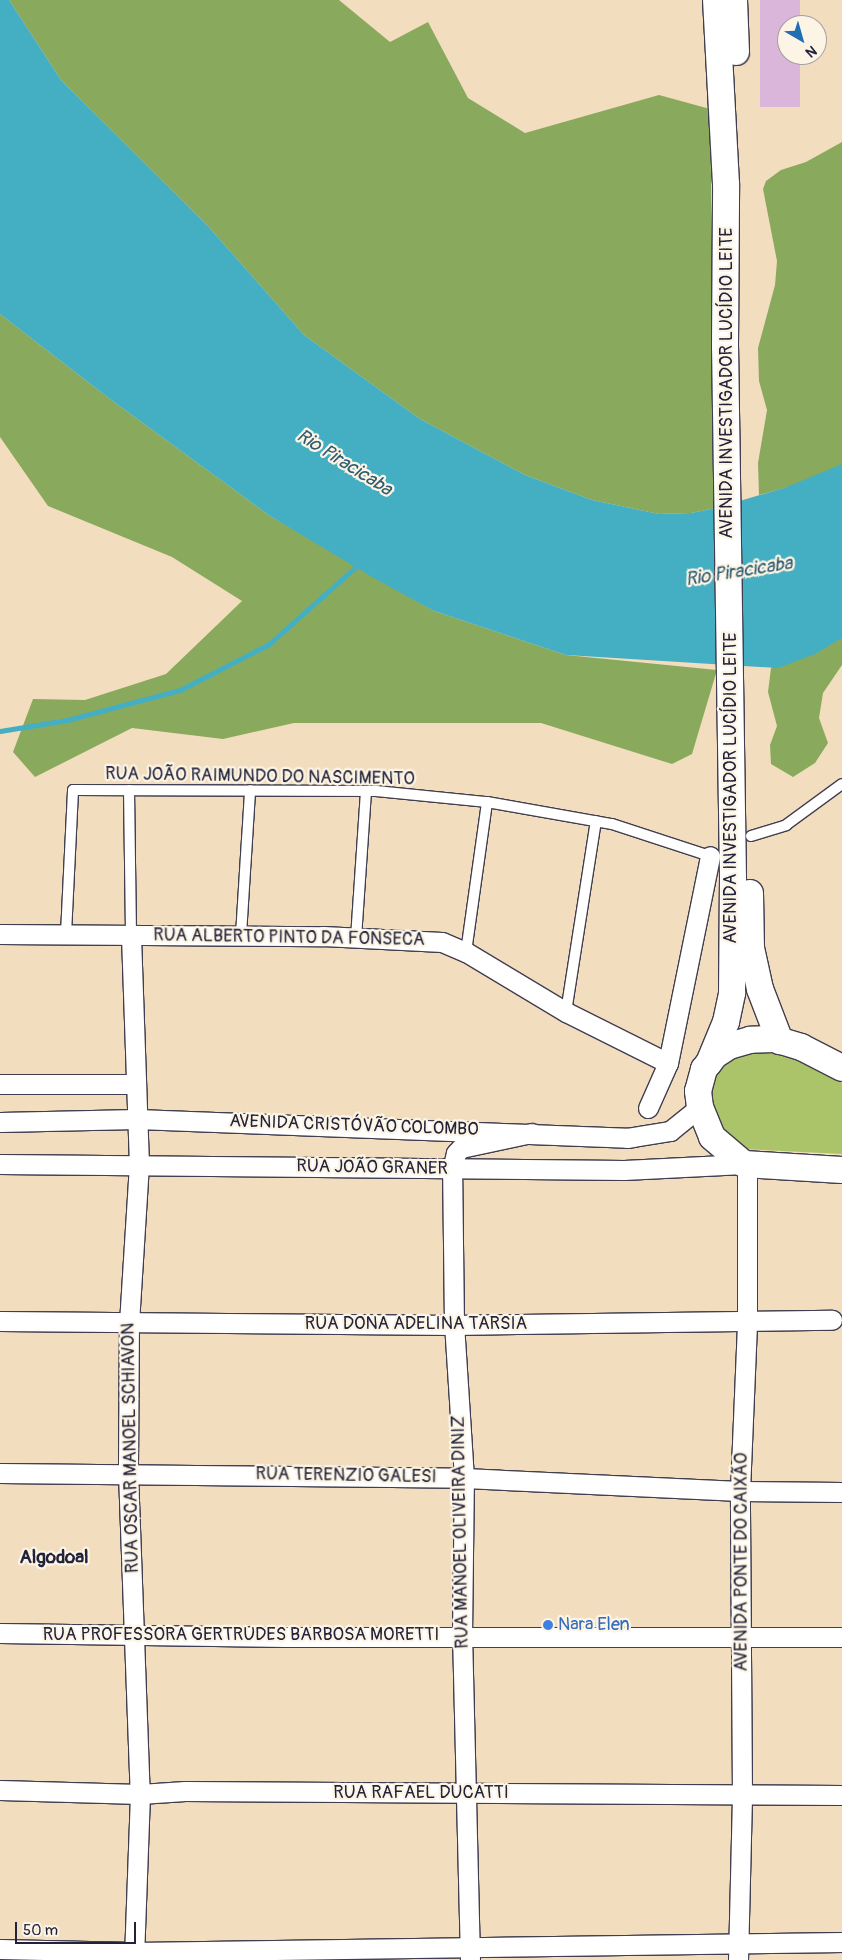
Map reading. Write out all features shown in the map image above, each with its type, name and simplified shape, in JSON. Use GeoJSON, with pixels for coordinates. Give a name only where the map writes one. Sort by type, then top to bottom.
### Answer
{"type":"FeatureCollection","features":[{"type":"Feature","properties":{"kind":"main road","name":"AVENIDA INVESTIGADOR LUCÍDIO LEITE"},"geometry":{"type":"LineString","coordinates":[[700,1107],[698,1091],[726,1022],[732,993],[740,693],[726,184],[716,0]]}},
{"type":"Feature","properties":{"kind":"main road","name":"AVENIDA INVESTIGADOR LUCÍDIO LEITE"},"geometry":{"type":"LineString","coordinates":[[734,0],[742,192],[735,478]]}},
{"type":"Feature","properties":{"kind":"main road","name":"AVENIDA INVESTIGADOR LUCÍDIO LEITE"},"geometry":{"type":"LineString","coordinates":[[740,693],[751,836],[752,948],[760,989],[780,1040]]}},
{"type":"Feature","properties":{"kind":"main road"},"geometry":{"type":"LineString","coordinates":[[709,1063],[715,1055],[738,1042],[762,1038],[780,1040],[801,1046],[842,1068]]}},
{"type":"Feature","properties":{"kind":"main road"},"geometry":{"type":"LineString","coordinates":[[700,1107],[712,1137],[746,1164],[842,1170]]}},
{"type":"Feature","properties":{"kind":"street"},"geometry":{"type":"LineString","coordinates":[[648,1108],[668,1064],[710,856]]}},
{"type":"Feature","properties":{"kind":"street","name":"RUA ALBERTO PINTO DA FONSECA"},"geometry":{"type":"LineString","coordinates":[[0,934],[241,935],[442,942],[466,952],[566,1012],[668,1064]]}},
{"type":"Feature","properties":{"kind":"street","name":"RUA OSCAR MANOEL SCHIAVON"},"geometry":{"type":"LineString","coordinates":[[132,936],[134,1084],[139,1164],[129,1321],[128,1473],[140,1794],[134,1956]]}},
{"type":"Feature","properties":{"kind":"street"},"geometry":{"type":"LineString","coordinates":[[0,1084],[134,1084]]}},
{"type":"Feature","properties":{"kind":"street","name":"AVENIDA CRISTÓVÃO COLOMBO"},"geometry":{"type":"LineString","coordinates":[[0,1122],[137,1120],[627,1138],[651,1136],[670,1131],[700,1107]]}},
{"type":"Feature","properties":{"kind":"street","name":"RUA MANOEL OLIVEIRA DINIZ"},"geometry":{"type":"LineString","coordinates":[[470,1954],[462,1636],[464,1478],[454,1325],[452,1170],[456,1153],[461,1148],[531,1133]]}},
{"type":"Feature","properties":{"kind":"street","name":"RUA JOÃO GRANER"},"geometry":{"type":"LineString","coordinates":[[0,1164],[139,1164],[452,1170],[624,1170],[746,1164]]}},
{"type":"Feature","properties":{"kind":"street","name":"AVENIDA PONTE DO CAIXÃO"},"geometry":{"type":"LineString","coordinates":[[737,1953],[742,1796],[740,1491],[747,1323],[746,1164]]}},
{"type":"Feature","properties":{"kind":"street","name":"RUA DONA ADELINA TARSIA"},"geometry":{"type":"LineString","coordinates":[[0,1321],[454,1325],[747,1323],[832,1320]]}},
{"type":"Feature","properties":{"kind":"street","name":"RUA TERENZIO GALESI"},"geometry":{"type":"LineString","coordinates":[[0,1473],[464,1478],[740,1491],[842,1492]]}},
{"type":"Feature","properties":{"kind":"street","name":"RUA PROFESSORA GERTRUDES BARBOSA MORETTI"},"geometry":{"type":"LineString","coordinates":[[0,1633],[134,1636],[842,1637]]}},
{"type":"Feature","properties":{"kind":"street","name":"RUA RAFAEL DUCATTI"},"geometry":{"type":"LineString","coordinates":[[0,1790],[140,1794],[185,1791],[742,1796],[842,1795]]}},
{"type":"Feature","properties":{"kind":"street"},"geometry":{"type":"LineString","coordinates":[[0,1949],[134,1956],[737,1953],[842,1942]]}},
{"type":"Feature","properties":{"kind":"lane"},"geometry":{"type":"LineString","coordinates":[[751,836],[786,825],[842,784]]}},
{"type":"Feature","properties":{"kind":"lane","name":"RUA JOÃO RAIMUNDO DO NASCIMENTO"},"geometry":{"type":"LineString","coordinates":[[66,934],[73,790],[366,791],[488,802],[596,821],[710,856]]}},
{"type":"Feature","properties":{"kind":"lane"},"geometry":{"type":"LineString","coordinates":[[129,790],[132,936]]}},
{"type":"Feature","properties":{"kind":"lane"},"geometry":{"type":"LineString","coordinates":[[241,935],[250,790]]}},
{"type":"Feature","properties":{"kind":"lane"},"geometry":{"type":"LineString","coordinates":[[356,938],[366,791]]}},
{"type":"Feature","properties":{"kind":"lane"},"geometry":{"type":"LineString","coordinates":[[466,952],[488,802]]}},
{"type":"Feature","properties":{"kind":"lane"},"geometry":{"type":"LineString","coordinates":[[566,1012],[596,821]]}},
{"type":"Feature","properties":{"kind":"green space"},"geometry":{"type":"Polygon","coordinates":[[[9,0],[339,0],[390,42],[428,22],[468,98],[525,133],[659,95],[710,109],[716,508],[691,513],[659,514],[592,500],[525,475],[420,419],[304,335],[207,225],[61,80],[9,0]]]}},
{"type":"Feature","properties":{"kind":"green space"},"geometry":{"type":"Polygon","coordinates":[[[842,142],[842,472],[759,495],[758,463],[767,410],[759,381],[758,348],[775,285],[777,261],[763,189],[766,181],[781,170],[806,162],[842,142]]]}},
{"type":"Feature","properties":{"kind":"green space"},"geometry":{"type":"Polygon","coordinates":[[[0,314],[110,399],[270,516],[434,611],[566,655],[717,670],[692,754],[672,764],[541,723],[294,723],[223,739],[132,728],[35,777],[13,752],[33,699],[85,700],[166,674],[242,601],[172,557],[48,506],[0,437],[0,314]]]}},
{"type":"Feature","properties":{"kind":"green space"},"geometry":{"type":"Polygon","coordinates":[[[842,628],[842,665],[823,693],[819,718],[828,743],[815,763],[793,777],[771,764],[770,745],[777,726],[768,692],[771,668],[842,628]]]}},
{"type":"Feature","properties":{"kind":"green space"},"geometry":{"type":"Polygon","coordinates":[[[779,1050],[816,1063],[842,1083],[842,1154],[742,1149],[725,1134],[710,1099],[715,1069],[734,1056],[779,1050]]]}},
{"type":"Feature","properties":{"kind":"water","name":"Rio Piracicaba"},"geometry":{"type":"Polygon","coordinates":[[[0,0],[9,0],[61,80],[207,225],[304,335],[420,419],[525,475],[592,500],[659,514],[691,513],[716,508],[787,487],[842,464],[842,638],[815,654],[778,668],[566,655],[434,611],[372,577],[270,516],[110,399],[0,314],[0,0]]]}},
{"type":"Feature","properties":{"kind":"building"},"geometry":{"type":"Polygon","coordinates":[[[760,0],[800,0],[800,15],[777,15],[777,65],[800,65],[800,107],[760,107],[760,0]]]}},
{"type":"Feature","properties":{"kind":"waterway"},"geometry":{"type":"LineString","coordinates":[[0,731],[67,720],[180,690],[269,644],[360,563]]}},
{"type":"Feature","properties":{"kind":"place","name":"Nara Elen"},"geometry":{"type":"Point","coordinates":[548,1625]}},
{"type":"Feature","properties":{"kind":"district","name":"Algodoal"},"geometry":{"type":"Point","coordinates":[54,1558]}}]}
